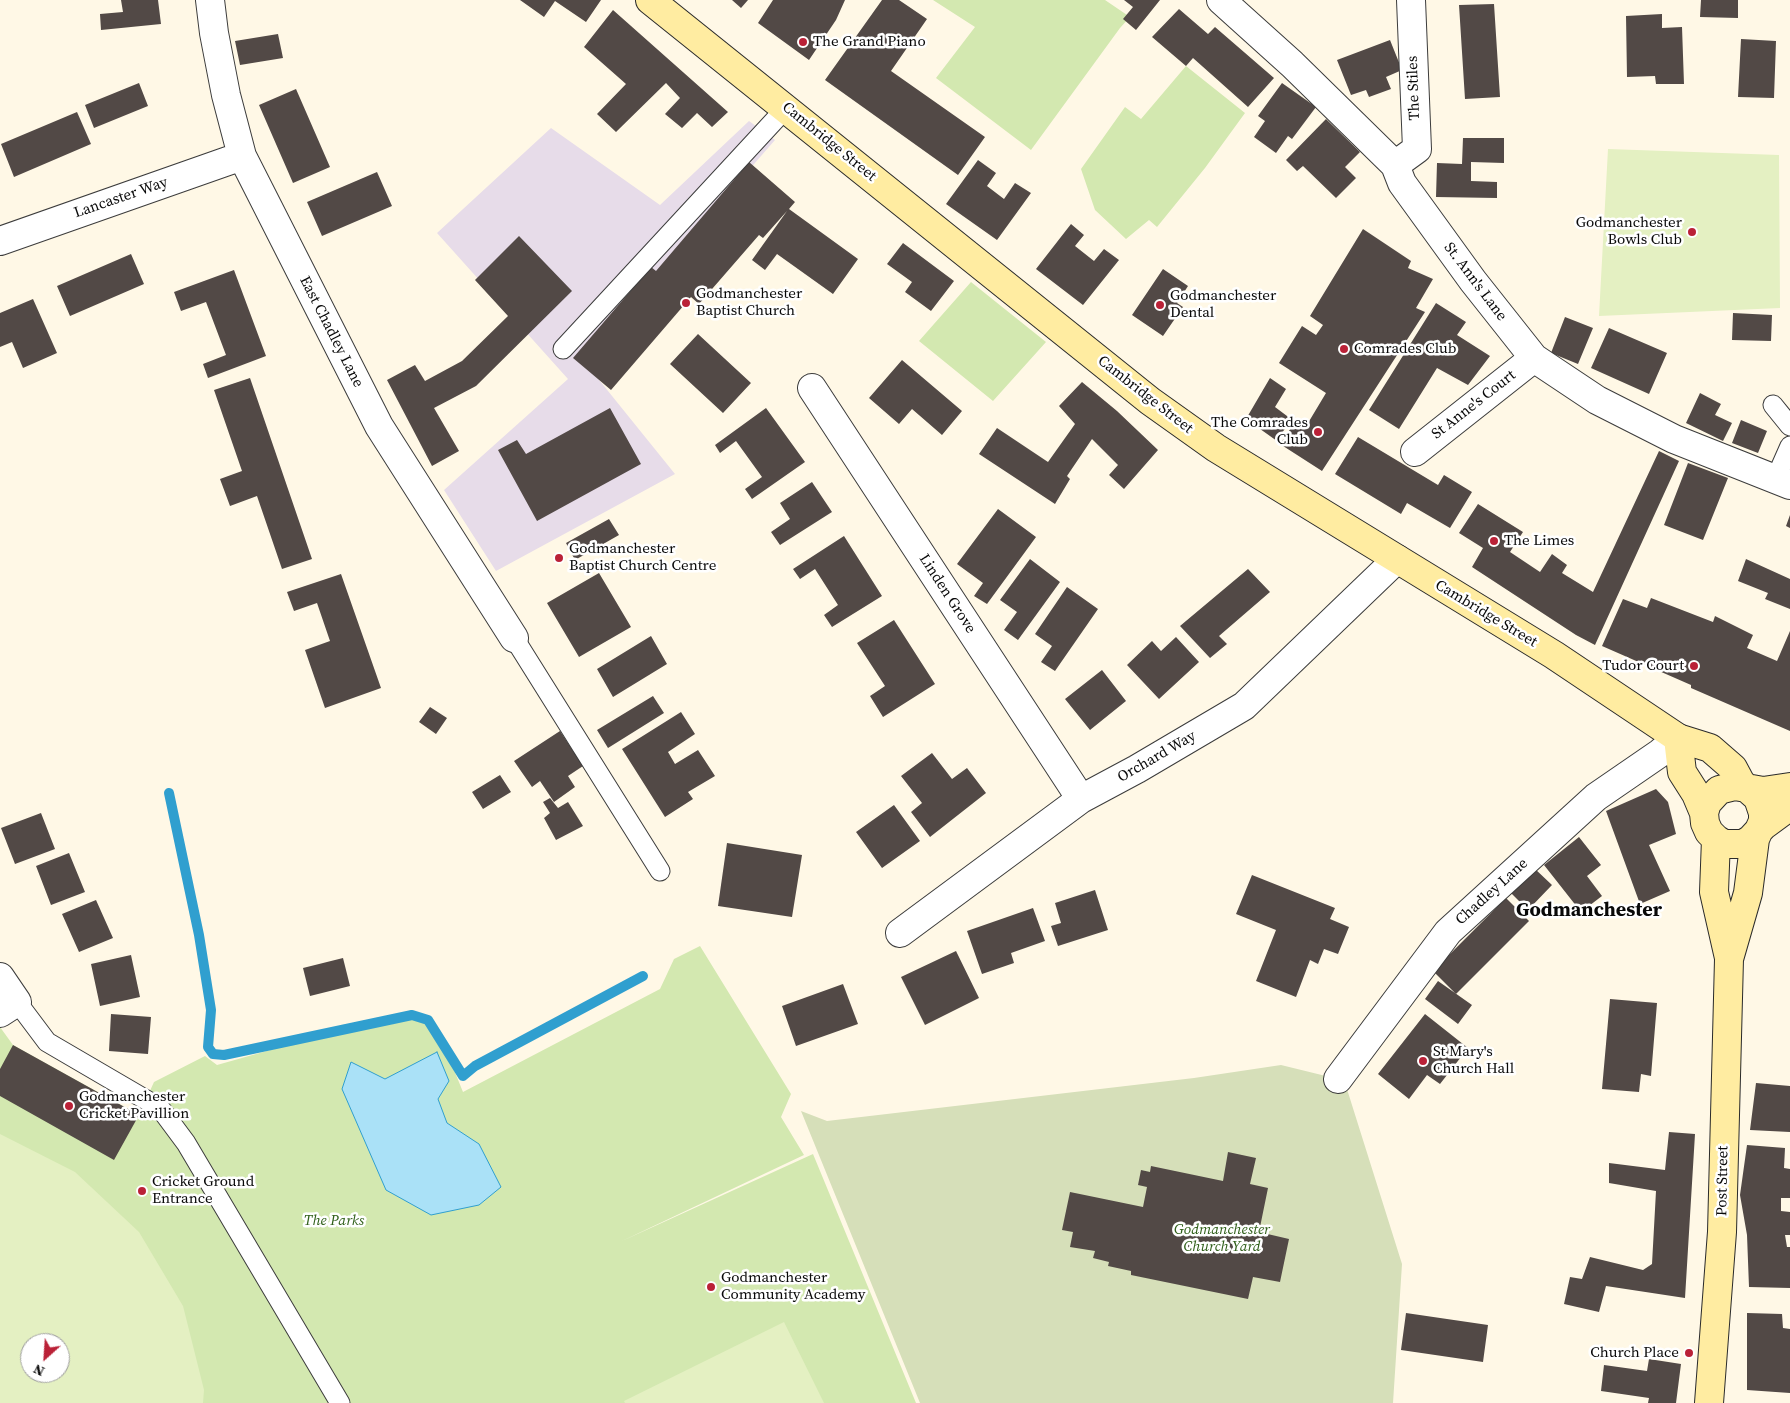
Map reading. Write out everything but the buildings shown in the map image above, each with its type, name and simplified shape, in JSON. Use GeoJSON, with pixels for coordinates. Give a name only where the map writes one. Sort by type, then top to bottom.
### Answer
{"type":"FeatureCollection","features":[{"type":"Feature","properties":{"kind":"main road","name":"Cambridge Street"},"geometry":{"type":"LineString","coordinates":[[650,0],[1150,401],[1216,448],[1554,655],[1678,738],[1710,748],[1733,768],[1741,783],[1748,789]]}},
{"type":"Feature","properties":{"kind":"main road"},"geometry":{"type":"LineString","coordinates":[[1678,738],[1682,772],[1696,794],[1709,832],[1724,844],[1743,844],[1751,840],[1763,826],[1790,806]]}},
{"type":"Feature","properties":{"kind":"main road"},"geometry":{"type":"LineString","coordinates":[[1704,813],[1707,803],[1719,790],[1726,787],[1735,786],[1763,791],[1790,788]]}},
{"type":"Feature","properties":{"kind":"main road"},"geometry":{"type":"LineString","coordinates":[[1748,789],[1758,798],[1763,814],[1758,833]]}},
{"type":"Feature","properties":{"kind":"main road","name":"Post Street"},"geometry":{"type":"LineString","coordinates":[[1729,959],[1748,893],[1755,840],[1758,833]]}},
{"type":"Feature","properties":{"kind":"main road","name":"Post Street"},"geometry":{"type":"LineString","coordinates":[[1709,1403],[1722,1232],[1729,959],[1714,892],[1716,839]]}},
{"type":"Feature","properties":{"kind":"street","name":"East Chadley Lane"},"geometry":{"type":"LineString","coordinates":[[210,0],[226,96],[242,156],[379,426],[514,638]]}},
{"type":"Feature","properties":{"kind":"street","name":"St. Ann's Lane"},"geometry":{"type":"LineString","coordinates":[[1221,0],[1292,64],[1394,165],[1402,183],[1472,281],[1534,358],[1597,400],[1674,439],[1783,483]]}},
{"type":"Feature","properties":{"kind":"street","name":"The Stiles"},"geometry":{"type":"LineString","coordinates":[[1394,165],[1416,149],[1411,0]]}},
{"type":"Feature","properties":{"kind":"street","name":"Lancaster Way"},"geometry":{"type":"LineString","coordinates":[[0,241],[242,156]]}},
{"type":"Feature","properties":{"kind":"street","name":"St Anne's Court"},"geometry":{"type":"LineString","coordinates":[[1414,452],[1534,358]]}},
{"type":"Feature","properties":{"kind":"street","name":"Linden Grove"},"geometry":{"type":"LineString","coordinates":[[812,388],[1081,799]]}},
{"type":"Feature","properties":{"kind":"street","name":"Orchard Way"},"geometry":{"type":"LineString","coordinates":[[900,933],[1081,799],[1137,769],[1244,706],[1397,559]]}},
{"type":"Feature","properties":{"kind":"street","name":"Chadley Lane"},"geometry":{"type":"LineString","coordinates":[[1338,1079],[1448,932],[1596,797],[1678,738]]}},
{"type":"Feature","properties":{"kind":"street"},"geometry":{"type":"LineString","coordinates":[[0,977],[9,1007]]}},
{"type":"Feature","properties":{"kind":"lane"},"geometry":{"type":"LineString","coordinates":[[563,349],[786,108]]}},
{"type":"Feature","properties":{"kind":"lane"},"geometry":{"type":"LineString","coordinates":[[1773,405],[1790,426]]}},
{"type":"Feature","properties":{"kind":"lane"},"geometry":{"type":"LineString","coordinates":[[1783,483],[1790,446]]}},
{"type":"Feature","properties":{"kind":"lane"},"geometry":{"type":"LineString","coordinates":[[514,638],[660,871]]}},
{"type":"Feature","properties":{"kind":"lane"},"geometry":{"type":"LineString","coordinates":[[9,1007],[47,1042],[160,1108],[186,1143],[340,1403]]}},
{"type":"Feature","properties":{"kind":"shaded area"},"geometry":{"type":"Polygon","coordinates":[[[749,121],[775,140],[583,360],[675,474],[496,571],[444,490],[568,379],[437,233],[551,128],[660,205],[749,121]]]}},
{"type":"Feature","properties":{"kind":"green space"},"geometry":{"type":"Polygon","coordinates":[[[933,0],[1105,0],[1130,17],[1031,150],[936,78],[975,27],[933,0]]]}},
{"type":"Feature","properties":{"kind":"green space"},"geometry":{"type":"Polygon","coordinates":[[[1186,66],[1245,113],[1205,168],[1157,227],[1149,220],[1126,239],[1095,210],[1081,169],[1125,107],[1141,119],[1186,66]]]}},
{"type":"Feature","properties":{"kind":"green space","name":"Godmanchester Bowls Club"},"geometry":{"type":"Polygon","coordinates":[[[1608,149],[1779,155],[1780,308],[1599,316],[1608,149]]]}},
{"type":"Feature","properties":{"kind":"green space"},"geometry":{"type":"Polygon","coordinates":[[[971,282],[1046,342],[993,401],[919,341],[971,282]]]}},
{"type":"Feature","properties":{"kind":"green space","name":"The Parks"},"geometry":{"type":"Polygon","coordinates":[[[700,946],[791,1094],[781,1117],[804,1155],[622,1241],[813,1154],[916,1403],[0,1403],[0,1027],[13,1045],[139,1115],[154,1082],[205,1056],[217,1065],[412,1010],[434,1021],[463,1092],[660,989],[674,959],[700,946]]]}},
{"type":"Feature","properties":{"kind":"green space","name":"Godmanchester Church Yard"},"geometry":{"type":"Polygon","coordinates":[[[1281,1065],[1338,1079],[1346,1086],[1402,1264],[1393,1403],[920,1403],[801,1111],[827,1121],[1194,1078],[1281,1065]]]}},
{"type":"Feature","properties":{"kind":"green space"},"geometry":{"type":"Polygon","coordinates":[[[0,1134],[75,1172],[139,1232],[183,1306],[204,1390],[203,1403],[0,1403],[0,1134]]]}},
{"type":"Feature","properties":{"kind":"green space"},"geometry":{"type":"Polygon","coordinates":[[[784,1322],[824,1403],[625,1403],[624,1401],[784,1322]]]}},
{"type":"Feature","properties":{"kind":"water"},"geometry":{"type":"Polygon","coordinates":[[[437,1052],[449,1081],[438,1099],[447,1123],[479,1144],[501,1187],[479,1205],[431,1215],[386,1190],[342,1089],[351,1062],[385,1079],[437,1052]]]}},
{"type":"Feature","properties":{"kind":"waterway"},"geometry":{"type":"LineString","coordinates":[[169,793],[199,935],[211,1010],[208,1047],[213,1054],[224,1055],[412,1015],[428,1020],[463,1076],[475,1066],[643,976]]}},
{"type":"Feature","properties":{"kind":"place","name":"The Grand Piano"},"geometry":{"type":"Point","coordinates":[803,42]}},
{"type":"Feature","properties":{"kind":"place","name":"Godmanchester Bowls Club"},"geometry":{"type":"Point","coordinates":[1692,232]}},
{"type":"Feature","properties":{"kind":"place","name":"Godmanchester Baptist Church"},"geometry":{"type":"Point","coordinates":[686,303]}},
{"type":"Feature","properties":{"kind":"place","name":"Godmanchester Dental"},"geometry":{"type":"Point","coordinates":[1160,305]}},
{"type":"Feature","properties":{"kind":"place","name":"Comrades Club"},"geometry":{"type":"Point","coordinates":[1344,349]}},
{"type":"Feature","properties":{"kind":"place","name":"The Comrades Club"},"geometry":{"type":"Point","coordinates":[1318,432]}},
{"type":"Feature","properties":{"kind":"place","name":"The Limes"},"geometry":{"type":"Point","coordinates":[1494,541]}},
{"type":"Feature","properties":{"kind":"place","name":"Godmanchester Baptist Church Centre"},"geometry":{"type":"Point","coordinates":[559,558]}},
{"type":"Feature","properties":{"kind":"place","name":"Tudor Court"},"geometry":{"type":"Point","coordinates":[1694,666]}},
{"type":"Feature","properties":{"kind":"place","name":"St Mary's Church Hall"},"geometry":{"type":"Point","coordinates":[1423,1061]}},
{"type":"Feature","properties":{"kind":"place","name":"Godmanchester Cricket Pavillion"},"geometry":{"type":"Point","coordinates":[69,1106]}},
{"type":"Feature","properties":{"kind":"place","name":"Cricket Ground Entrance"},"geometry":{"type":"Point","coordinates":[142,1191]}},
{"type":"Feature","properties":{"kind":"place","name":"Godmanchester Community Academy"},"geometry":{"type":"Point","coordinates":[711,1287]}},
{"type":"Feature","properties":{"kind":"place","name":"Church Place"},"geometry":{"type":"Point","coordinates":[1689,1353]}},
{"type":"Feature","properties":{"kind":"district","name":"Godmanchester"},"geometry":{"type":"Point","coordinates":[1589,911]}}]}
